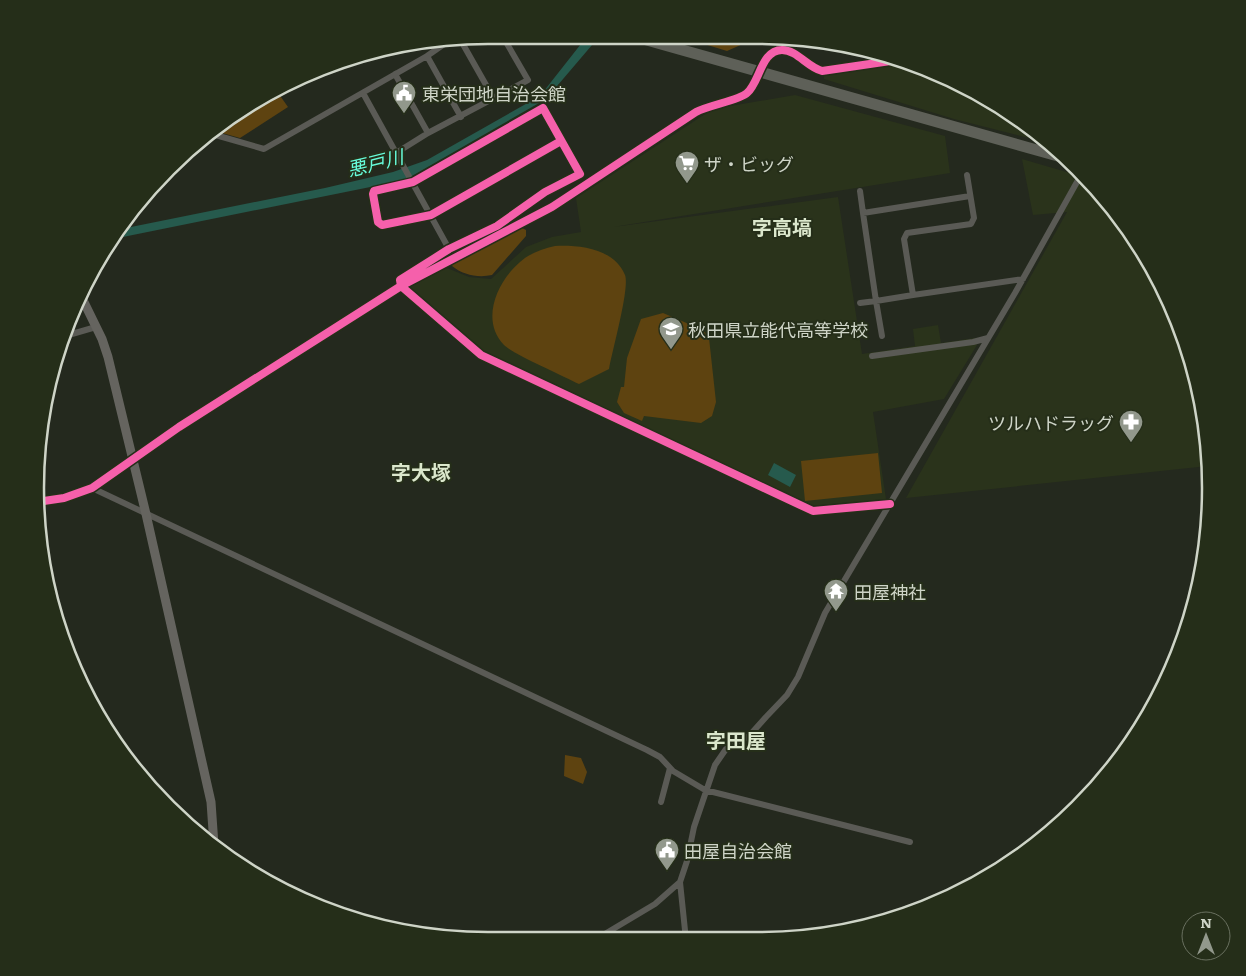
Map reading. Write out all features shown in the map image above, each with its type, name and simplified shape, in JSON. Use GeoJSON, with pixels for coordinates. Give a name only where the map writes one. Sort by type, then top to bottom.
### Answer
{"type":"FeatureCollection","features":[{"type":"Feature","properties":{"kind":"highway"},"geometry":{"type":"LineString","coordinates":[[658,44],[1051,154]]}},
{"type":"Feature","properties":{"kind":"street"},"geometry":{"type":"LineString","coordinates":[[396,153],[428,133],[528,80],[507,44]]}},
{"type":"Feature","properties":{"kind":"street"},"geometry":{"type":"LineString","coordinates":[[463,45],[494,99]]}},
{"type":"Feature","properties":{"kind":"street"},"geometry":{"type":"LineString","coordinates":[[218,136],[264,149],[440,47]]}},
{"type":"Feature","properties":{"kind":"street"},"geometry":{"type":"LineString","coordinates":[[44,501],[64,498],[92,488],[179,427],[401,286],[552,207],[696,112],[712,104],[743,96],[753,86],[769,55],[779,50],[792,52],[812,68],[822,71],[885,63]]}},
{"type":"Feature","properties":{"kind":"street"},"geometry":{"type":"LineString","coordinates":[[427,56],[461,117]]}},
{"type":"Feature","properties":{"kind":"street"},"geometry":{"type":"LineString","coordinates":[[395,74],[428,133]]}},
{"type":"Feature","properties":{"kind":"street"},"geometry":{"type":"LineString","coordinates":[[363,93],[449,249]]}},
{"type":"Feature","properties":{"kind":"street"},"geometry":{"type":"LineString","coordinates":[[561,141],[431,214],[382,225],[378,222],[374,191],[412,180],[543,108],[580,174],[545,192],[497,226],[449,249],[400,280],[401,286],[481,355],[813,511],[890,504]]}},
{"type":"Feature","properties":{"kind":"street"},"geometry":{"type":"LineString","coordinates":[[913,295],[904,239],[907,233],[971,224],[974,218],[967,175]]}},
{"type":"Feature","properties":{"kind":"street"},"geometry":{"type":"LineString","coordinates":[[685,932],[680,882],[705,790],[716,765],[726,749],[749,736],[786,695],[804,665],[825,613],[1023,279],[1078,180]]}},
{"type":"Feature","properties":{"kind":"street"},"geometry":{"type":"LineString","coordinates":[[860,191],[882,336]]}},
{"type":"Feature","properties":{"kind":"street"},"geometry":{"type":"LineString","coordinates":[[863,213],[970,196]]}},
{"type":"Feature","properties":{"kind":"street"},"geometry":{"type":"LineString","coordinates":[[860,303],[1023,279]]}},
{"type":"Feature","properties":{"kind":"street"},"geometry":{"type":"LineString","coordinates":[[85,304],[108,357],[133,459],[211,802],[213,836]]}},
{"type":"Feature","properties":{"kind":"street"},"geometry":{"type":"LineString","coordinates":[[71,334],[96,327]]}},
{"type":"Feature","properties":{"kind":"street"},"geometry":{"type":"LineString","coordinates":[[872,356],[973,342],[988,338]]}},
{"type":"Feature","properties":{"kind":"street"},"geometry":{"type":"LineString","coordinates":[[92,488],[640,746],[660,757],[670,768],[705,790],[910,842]]}},
{"type":"Feature","properties":{"kind":"street"},"geometry":{"type":"LineString","coordinates":[[661,802],[670,768]]}},
{"type":"Feature","properties":{"kind":"street"},"geometry":{"type":"LineString","coordinates":[[608,932],[655,904],[680,882]]}},
{"type":"Feature","properties":{"kind":"shaded area"},"geometry":{"type":"Polygon","coordinates":[[[704,44],[743,44],[727,51],[704,44]]]}},
{"type":"Feature","properties":{"kind":"shaded area"},"geometry":{"type":"Polygon","coordinates":[[[885,62],[928,78],[980,103],[1031,139],[954,119],[824,79],[824,76],[870,68],[885,62]]]}},
{"type":"Feature","properties":{"kind":"shaded area","name":"秋田県立能代高等学校"},"geometry":{"type":"Polygon","coordinates":[[[795,95],[945,136],[950,173],[613,227],[838,197],[862,354],[915,346],[913,329],[938,325],[941,343],[975,338],[977,345],[944,399],[873,412],[886,499],[810,506],[484,354],[405,288],[447,268],[469,277],[491,279],[526,247],[552,237],[581,232],[576,198],[713,109],[795,95]]]}},
{"type":"Feature","properties":{"kind":"shaded area"},"geometry":{"type":"Polygon","coordinates":[[[280,96],[288,107],[240,138],[222,133],[266,103],[280,96]]]}},
{"type":"Feature","properties":{"kind":"shaded area"},"geometry":{"type":"Polygon","coordinates":[[[1022,159],[1071,173],[1092,195],[1127,241],[1143,266],[1156,292],[1179,345],[1194,401],[1201,467],[906,498],[1067,212],[1033,215],[1022,159]]]}},
{"type":"Feature","properties":{"kind":"shaded area"},"geometry":{"type":"Polygon","coordinates":[[[522,228],[526,230],[526,236],[492,275],[471,275],[461,272],[452,266],[453,264],[522,228]]]}},
{"type":"Feature","properties":{"kind":"shaded area"},"geometry":{"type":"Polygon","coordinates":[[[555,246],[575,246],[595,250],[613,259],[625,275],[623,306],[609,369],[579,384],[509,349],[497,335],[493,324],[494,302],[504,280],[524,259],[541,250],[555,246]]]}},
{"type":"Feature","properties":{"kind":"shaded area"},"geometry":{"type":"Polygon","coordinates":[[[663,313],[703,330],[709,338],[716,402],[712,416],[701,423],[644,416],[642,421],[624,413],[617,402],[621,387],[624,387],[627,358],[641,319],[663,313]]]}},
{"type":"Feature","properties":{"kind":"shaded area"},"geometry":{"type":"Polygon","coordinates":[[[878,453],[882,493],[805,501],[801,461],[878,453]]]}},
{"type":"Feature","properties":{"kind":"shaded area"},"geometry":{"type":"Polygon","coordinates":[[[565,755],[581,758],[587,772],[583,784],[564,776],[565,755]]]}},
{"type":"Feature","properties":{"kind":"water"},"geometry":{"type":"Polygon","coordinates":[[[581,44],[593,44],[546,99],[405,180],[122,237],[129,227],[325,188],[393,172],[427,160],[540,96],[581,44]]]}},
{"type":"Feature","properties":{"kind":"water"},"geometry":{"type":"Polygon","coordinates":[[[774,463],[796,475],[790,487],[768,475],[774,463]]]}},
{"type":"Feature","properties":{"kind":"cycle path"},"geometry":{"type":"LineString","coordinates":[[44,501],[64,498],[92,488],[179,427],[401,286],[552,207],[696,112],[743,96],[755,82],[769,55],[775,51],[782,50],[792,53],[822,71],[884,62]]}},
{"type":"Feature","properties":{"kind":"cycle path"},"geometry":{"type":"LineString","coordinates":[[561,141],[431,215],[382,225],[378,222],[374,191],[413,182],[543,108],[580,174],[545,192],[497,226],[449,249],[400,280],[401,286],[481,355],[813,511],[890,504]]}},
{"type":"Feature","properties":{"kind":"place","name":"東栄団地自治会館"},"geometry":{"type":"Point","coordinates":[404,114]}},
{"type":"Feature","properties":{"kind":"place","name":"ザ・ビッグ"},"geometry":{"type":"Point","coordinates":[687,184]}},
{"type":"Feature","properties":{"kind":"place","name":"秋田県立能代高等学校"},"geometry":{"type":"Point","coordinates":[671,350]}},
{"type":"Feature","properties":{"kind":"place","name":"ツルハドラッグ"},"geometry":{"type":"Point","coordinates":[1131,443]}},
{"type":"Feature","properties":{"kind":"place","name":"田屋神社"},"geometry":{"type":"Point","coordinates":[836,612]}},
{"type":"Feature","properties":{"kind":"place","name":"田屋自治会館"},"geometry":{"type":"Point","coordinates":[667,871]}},
{"type":"Feature","properties":{"kind":"district","name":"字高塙"},"geometry":{"type":"Point","coordinates":[782,226]}},
{"type":"Feature","properties":{"kind":"district","name":"字大塚"},"geometry":{"type":"Point","coordinates":[421,471]}},
{"type":"Feature","properties":{"kind":"district","name":"字田屋"},"geometry":{"type":"Point","coordinates":[736,739]}},
{"type":"Feature","properties":{"kind":"water label","name":"悪戸川"},"geometry":{"type":"Point","coordinates":[375,162]}}]}
